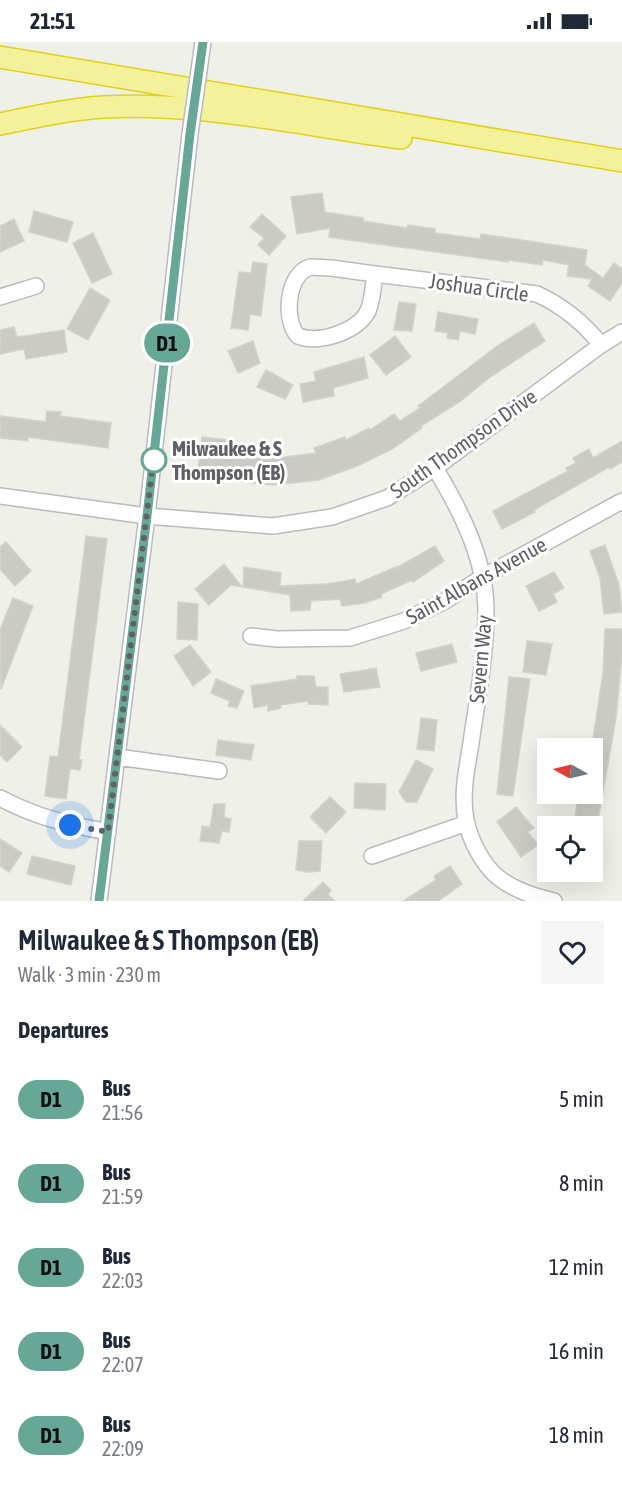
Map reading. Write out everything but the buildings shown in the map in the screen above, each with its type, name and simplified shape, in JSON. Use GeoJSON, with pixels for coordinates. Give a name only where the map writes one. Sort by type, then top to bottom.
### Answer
{"type":"FeatureCollection","features":[{"type":"Feature","properties":{"kind":"highway"},"geometry":{"type":"LineString","coordinates":[[0,57],[622,161]]}},
{"type":"Feature","properties":{"kind":"highway"},"geometry":{"type":"LineString","coordinates":[[0,124],[101,107],[186,108],[622,166]]}},
{"type":"Feature","properties":{"kind":"street"},"geometry":{"type":"LineString","coordinates":[[99,901],[147,516],[190,134],[203,42]]}},
{"type":"Feature","properties":{"kind":"street","name":"Joshua Circle"},"geometry":{"type":"LineString","coordinates":[[375,274],[372,300],[368,311],[355,326],[313,339],[298,336],[292,330],[289,315],[295,281],[304,268],[324,267],[537,294],[558,304],[587,327],[601,345]]}},
{"type":"Feature","properties":{"kind":"street"},"geometry":{"type":"LineString","coordinates":[[0,297],[36,286]]}},
{"type":"Feature","properties":{"kind":"street","name":"South Thompson Drive"},"geometry":{"type":"LineString","coordinates":[[0,496],[147,516],[273,526],[332,517],[387,498],[435,468],[601,345],[622,332]]}},
{"type":"Feature","properties":{"kind":"street","name":"Severn Way"},"geometry":{"type":"LineString","coordinates":[[435,468],[470,534],[481,578],[486,611],[481,676],[464,792],[467,823],[477,849],[498,878],[527,894],[554,901]]}},
{"type":"Feature","properties":{"kind":"street","name":"Saint Albans Avenue"},"geometry":{"type":"LineString","coordinates":[[251,636],[277,639],[350,638],[404,621],[445,601],[481,578],[622,501]]}},
{"type":"Feature","properties":{"kind":"street"},"geometry":{"type":"LineString","coordinates":[[117,757],[219,771]]}},
{"type":"Feature","properties":{"kind":"street"},"geometry":{"type":"LineString","coordinates":[[0,798],[57,823],[108,832]]}},
{"type":"Feature","properties":{"kind":"street"},"geometry":{"type":"LineString","coordinates":[[372,856],[467,823]]}},
{"type":"Feature","properties":{"kind":"bus line","name":"D1"},"geometry":{"type":"LineString","coordinates":[[99,901],[147,516],[190,134],[203,42]]}},
{"type":"Feature","properties":{"kind":"place","name":"Milwaukee & S Thompson (EB)"},"geometry":{"type":"Point","coordinates":[154,460]}},
{"type":"Feature","properties":{"kind":"route"},"geometry":{"type":"LineString","coordinates":[[70,825],[108,832],[154,455],[154,460]]}}]}
